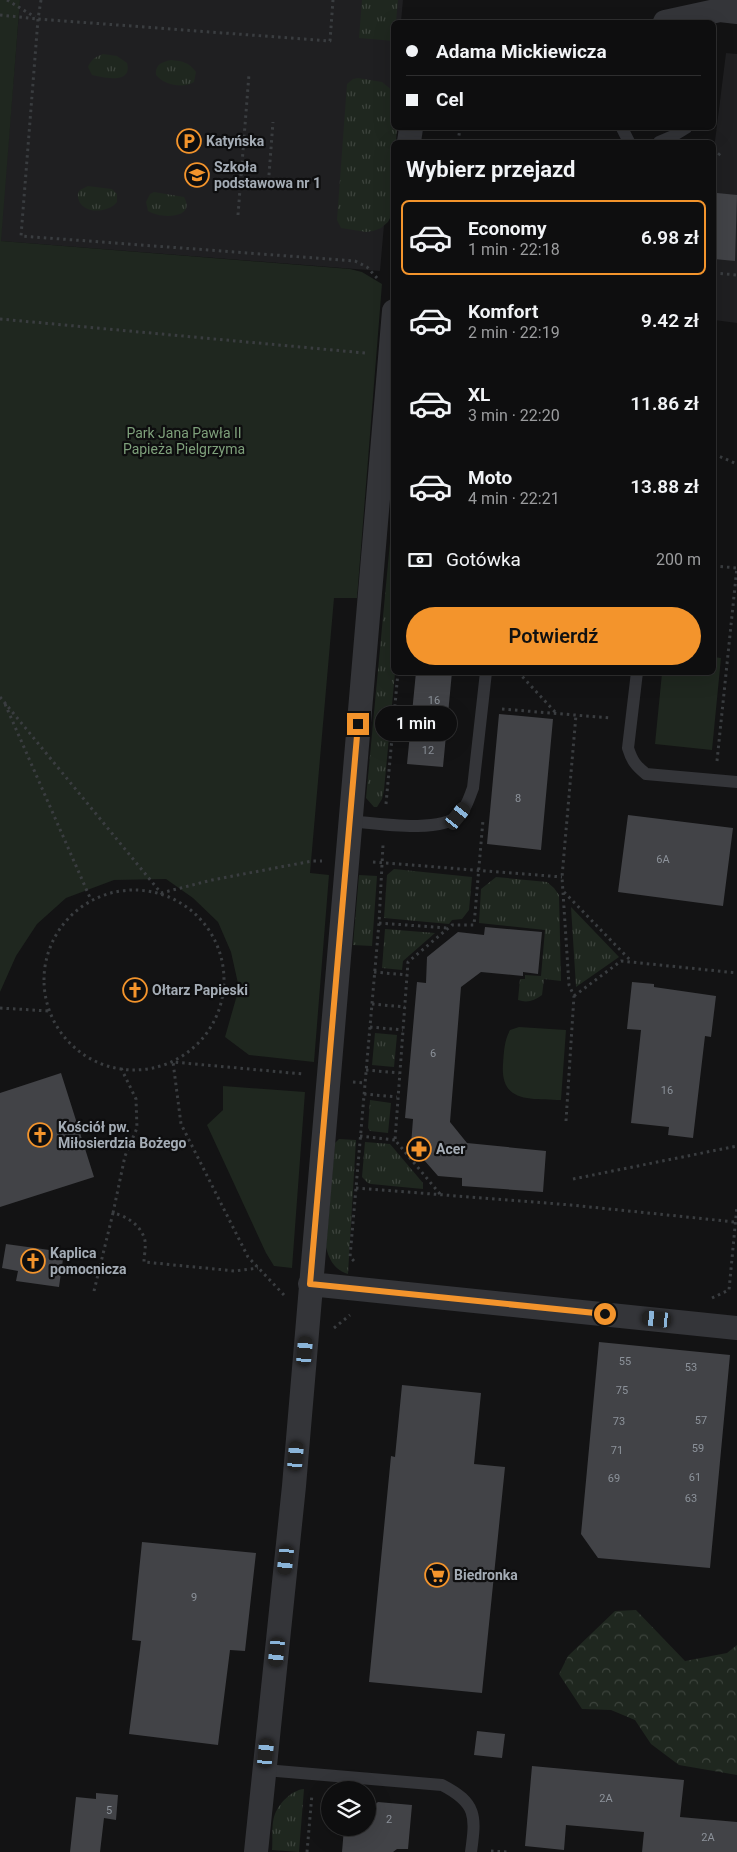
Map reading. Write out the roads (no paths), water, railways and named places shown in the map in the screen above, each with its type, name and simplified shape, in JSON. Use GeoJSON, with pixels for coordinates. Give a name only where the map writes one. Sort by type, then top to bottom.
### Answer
{"type":"FeatureCollection","features":[{"type":"Feature","properties":{"kind":"street"},"geometry":{"type":"LineString","coordinates":[[684,20],[712,17],[720,10],[737,12]]}},
{"type":"Feature","properties":{"kind":"street"},"geometry":{"type":"LineString","coordinates":[[256,1852],[294,1486],[349,821],[391,345]]}},
{"type":"Feature","properties":{"kind":"street"},"geometry":{"type":"LineString","coordinates":[[310,1284],[737,1328]]}},
{"type":"Feature","properties":{"kind":"lane"},"geometry":{"type":"LineString","coordinates":[[664,140],[683,130]]}},
{"type":"Feature","properties":{"kind":"lane"},"geometry":{"type":"LineString","coordinates":[[349,821],[430,826],[445,824],[458,816],[467,805],[473,788],[486,675]]}},
{"type":"Feature","properties":{"kind":"lane"},"geometry":{"type":"LineString","coordinates":[[637,675],[628,748],[632,760],[637,767],[646,774],[737,782]]}},
{"type":"Feature","properties":{"kind":"lane"},"geometry":{"type":"LineString","coordinates":[[264,1770],[442,1785],[455,1792],[466,1802],[474,1815],[475,1827],[471,1852]]}},
{"type":"Feature","properties":{"kind":"place","name":"Katyńska"},"geometry":{"type":"Point","coordinates":[189,141]}},
{"type":"Feature","properties":{"kind":"place","name":"Szkoła podstawowa nr 1"},"geometry":{"type":"Point","coordinates":[197,175]}},
{"type":"Feature","properties":{"kind":"place","name":"Ołtarz Papieski"},"geometry":{"type":"Point","coordinates":[135,990]}},
{"type":"Feature","properties":{"kind":"place","name":"Kościół pw. Miłosierdzia Bożego"},"geometry":{"type":"Point","coordinates":[40,1135]}},
{"type":"Feature","properties":{"kind":"place","name":"Acer"},"geometry":{"type":"Point","coordinates":[419,1149]}},
{"type":"Feature","properties":{"kind":"place","name":"Kaplica pomocnicza"},"geometry":{"type":"Point","coordinates":[33,1261]}},
{"type":"Feature","properties":{"kind":"place","name":"Biedronka"},"geometry":{"type":"Point","coordinates":[437,1575]}},
{"type":"Feature","properties":{"kind":"park label","name":"Park Jana Pawła II Papieża Pielgrzyma"},"geometry":{"type":"Point","coordinates":[184,442]}}]}
